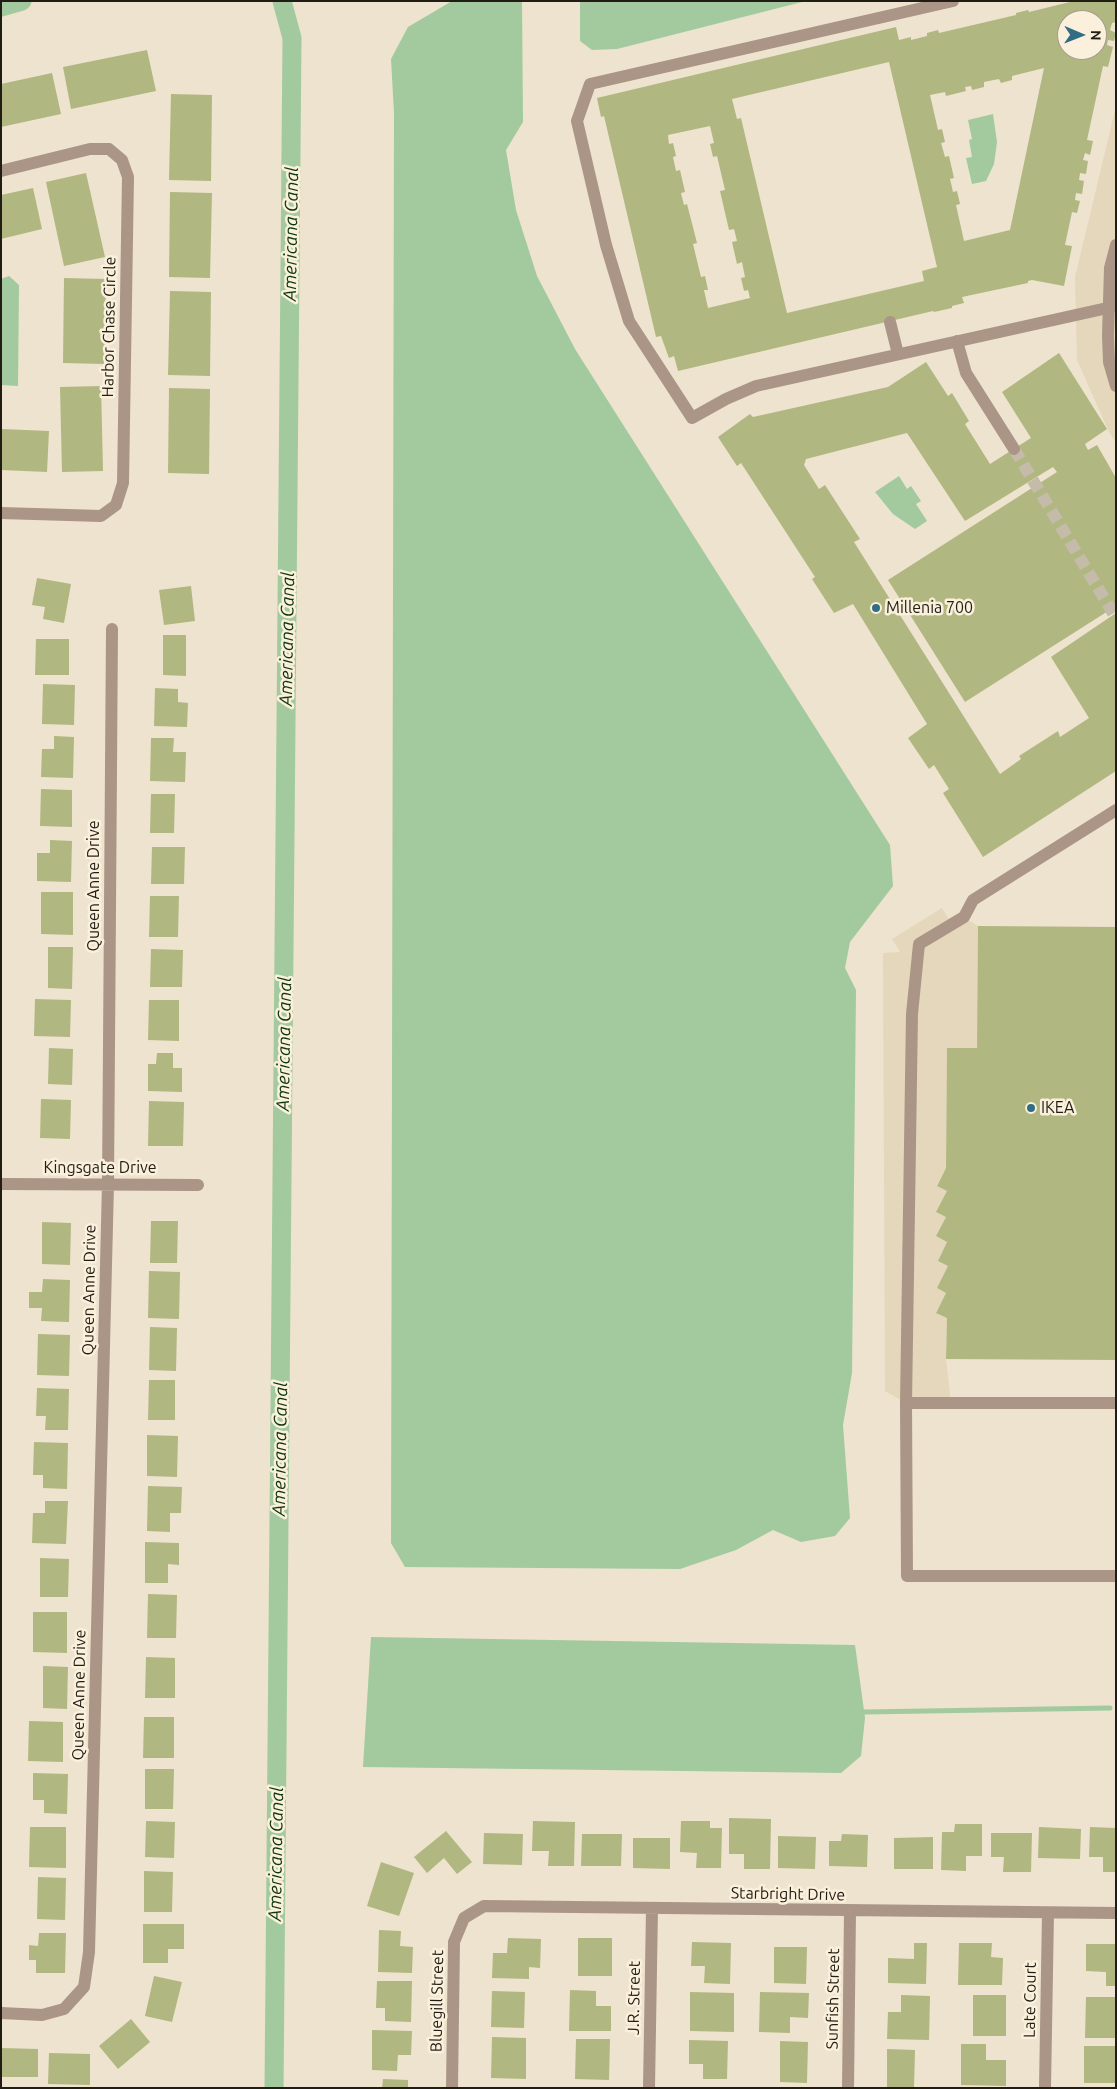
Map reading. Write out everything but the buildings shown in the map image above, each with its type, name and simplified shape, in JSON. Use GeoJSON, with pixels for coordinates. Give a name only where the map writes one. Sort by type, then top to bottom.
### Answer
{"type":"FeatureCollection","features":[{"type":"Feature","properties":{"kind":"street"},"geometry":{"type":"LineString","coordinates":[[953,1],[772,44],[590,84],[576,121],[606,245],[629,321],[692,418],[726,399],[756,386],[957,341],[1114,310]]}},
{"type":"Feature","properties":{"kind":"street","name":"Harbor Chase Circle"},"geometry":{"type":"LineString","coordinates":[[1,171],[90,148],[109,149],[122,160],[128,178],[123,483],[116,505],[100,516],[1,513]]}},
{"type":"Feature","properties":{"kind":"street"},"geometry":{"type":"LineString","coordinates":[[1116,245],[1110,268],[1114,310],[1109,362],[1116,386]]}},
{"type":"Feature","properties":{"kind":"street"},"geometry":{"type":"LineString","coordinates":[[890,322],[898,354]]}},
{"type":"Feature","properties":{"kind":"street"},"geometry":{"type":"LineString","coordinates":[[957,341],[966,374],[1014,449]]}},
{"type":"Feature","properties":{"kind":"street","name":"Queen Anne Drive"},"geometry":{"type":"LineString","coordinates":[[1,2013],[42,2015],[64,2008],[84,1987],[89,1952],[108,1184],[112,629]]}},
{"type":"Feature","properties":{"kind":"street"},"geometry":{"type":"LineString","coordinates":[[1116,810],[973,900],[964,917],[919,944],[912,1014],[906,1403],[907,1576],[1116,1576]]}},
{"type":"Feature","properties":{"kind":"street","name":"Kingsgate Drive"},"geometry":{"type":"LineString","coordinates":[[1,1184],[198,1185]]}},
{"type":"Feature","properties":{"kind":"street"},"geometry":{"type":"LineString","coordinates":[[906,1403],[1116,1403]]}},
{"type":"Feature","properties":{"kind":"street","name":"Starbright Drive"},"geometry":{"type":"LineString","coordinates":[[464,1918],[477,1909],[492,1906],[1116,1913]]}},
{"type":"Feature","properties":{"kind":"street","name":"J.R. Street"},"geometry":{"type":"LineString","coordinates":[[649,2088],[652,1908]]}},
{"type":"Feature","properties":{"kind":"street","name":"Sunfish Street"},"geometry":{"type":"LineString","coordinates":[[848,2088],[850,1911]]}},
{"type":"Feature","properties":{"kind":"street","name":"Late Court"},"geometry":{"type":"LineString","coordinates":[[1046,2088],[1048,1913]]}},
{"type":"Feature","properties":{"kind":"street","name":"Bluegill Street"},"geometry":{"type":"LineString","coordinates":[[452,2088],[454,1942],[464,1918]]}},
{"type":"Feature","properties":{"kind":"shaded area"},"geometry":{"type":"Polygon","coordinates":[[[452,1],[522,1],[523,122],[506,150],[516,210],[537,276],[575,349],[890,845],[893,886],[850,942],[845,968],[856,990],[852,1373],[843,1425],[850,1518],[835,1536],[801,1542],[773,1530],[736,1550],[680,1569],[405,1567],[391,1543],[394,113],[391,59],[408,27],[452,1]]]}},
{"type":"Feature","properties":{"kind":"shaded area"},"geometry":{"type":"Polygon","coordinates":[[[580,1],[806,1],[617,49],[592,50],[580,41],[580,1]]]}},
{"type":"Feature","properties":{"kind":"shaded area"},"geometry":{"type":"Polygon","coordinates":[[[1116,106],[1116,443],[1109,432],[1077,360],[1075,277],[1116,106]]]}},
{"type":"Feature","properties":{"kind":"shaded area"},"geometry":{"type":"Polygon","coordinates":[[[993,114],[997,142],[994,164],[986,181],[972,184],[966,158],[972,157],[969,140],[972,139],[968,120],[993,114]]]}},
{"type":"Feature","properties":{"kind":"shaded area"},"geometry":{"type":"Polygon","coordinates":[[[9,276],[19,285],[18,386],[1,385],[1,279],[9,276]]]}},
{"type":"Feature","properties":{"kind":"shaded area"},"geometry":{"type":"Polygon","coordinates":[[[899,476],[907,489],[911,486],[921,501],[916,504],[927,521],[915,529],[893,514],[875,492],[899,476]]]}},
{"type":"Feature","properties":{"kind":"shaded area"},"geometry":{"type":"Polygon","coordinates":[[[942,908],[948,918],[964,917],[978,926],[977,1048],[947,1048],[946,1168],[937,1185],[947,1191],[946,1217],[936,1236],[947,1242],[938,1261],[948,1266],[937,1288],[946,1293],[936,1312],[947,1318],[946,1359],[951,1403],[906,1403],[885,1391],[883,953],[900,952],[892,939],[942,908]]]}},
{"type":"Feature","properties":{"kind":"shaded area"},"geometry":{"type":"Polygon","coordinates":[[[371,1637],[855,1645],[865,1718],[861,1756],[841,1773],[363,1767],[371,1637]]]}},
{"type":"Feature","properties":{"kind":"waterway"},"geometry":{"type":"LineString","coordinates":[[1,7],[22,1]]}},
{"type":"Feature","properties":{"kind":"waterway","name":"Americana Canal"},"geometry":{"type":"LineString","coordinates":[[274,2088],[292,38],[282,1]]}},
{"type":"Feature","properties":{"kind":"waterway"},"geometry":{"type":"LineString","coordinates":[[864,1712],[1110,1708]]}},
{"type":"Feature","properties":{"kind":"tunnel"},"geometry":{"type":"LineString","coordinates":[[1014,449],[1116,618]]}},
{"type":"Feature","properties":{"kind":"place","name":"Millenia 700"},"geometry":{"type":"Point","coordinates":[876,608]}},
{"type":"Feature","properties":{"kind":"place","name":"IKEA"},"geometry":{"type":"Point","coordinates":[1031,1108]}}]}
